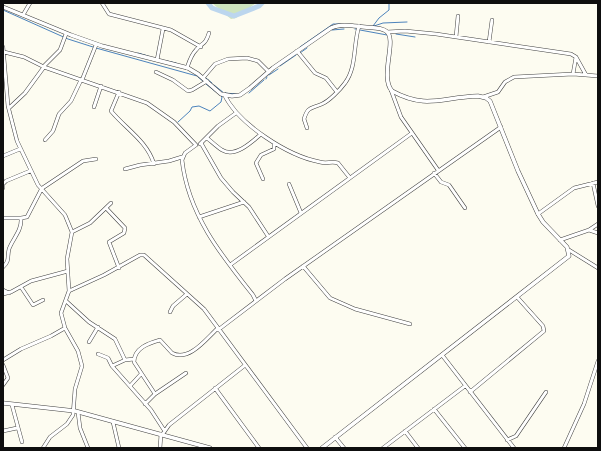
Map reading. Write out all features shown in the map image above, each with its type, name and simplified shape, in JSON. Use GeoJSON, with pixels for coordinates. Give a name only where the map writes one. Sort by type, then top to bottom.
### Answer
{"type":"FeatureCollection","features":[{"type":"Feature","properties":{"kind":"street"},"geometry":{"type":"LineString","coordinates":[[24,15],[30,3]]}},
{"type":"Feature","properties":{"kind":"street"},"geometry":{"type":"LineString","coordinates":[[102,3],[109,14],[132,18],[183,36],[201,47]]}},
{"type":"Feature","properties":{"kind":"street"},"geometry":{"type":"LineString","coordinates":[[3,7],[66,34],[96,44],[187,68],[205,79],[217,91],[232,96],[243,93],[268,72],[333,26],[359,26],[379,29],[387,32],[405,31],[456,37],[576,56]]}},
{"type":"Feature","properties":{"kind":"street"},"geometry":{"type":"LineString","coordinates":[[456,37],[458,16]]}},
{"type":"Feature","properties":{"kind":"street"},"geometry":{"type":"LineString","coordinates":[[489,42],[492,20]]}},
{"type":"Feature","properties":{"kind":"street"},"geometry":{"type":"LineString","coordinates":[[307,128],[304,119],[308,110],[313,106],[322,104],[346,83],[353,66],[354,46],[359,26]]}},
{"type":"Feature","properties":{"kind":"street"},"geometry":{"type":"LineString","coordinates":[[156,60],[163,29]]}},
{"type":"Feature","properties":{"kind":"street"},"geometry":{"type":"LineString","coordinates":[[187,68],[194,51],[201,47],[206,41],[209,32]]}},
{"type":"Feature","properties":{"kind":"street"},"geometry":{"type":"LineString","coordinates":[[387,32],[390,42],[386,75],[398,111],[438,170]]}},
{"type":"Feature","properties":{"kind":"street"},"geometry":{"type":"LineString","coordinates":[[8,108],[25,93],[44,66],[60,50],[66,34]]}},
{"type":"Feature","properties":{"kind":"street"},"geometry":{"type":"LineString","coordinates":[[45,140],[53,131],[59,114],[71,101],[96,44]]}},
{"type":"Feature","properties":{"kind":"street"},"geometry":{"type":"LineString","coordinates":[[3,47],[8,108],[13,130],[20,149],[30,171],[41,189],[70,220],[72,232],[68,255],[69,291],[61,312],[65,328],[78,351],[82,364],[75,389],[76,412],[81,432],[88,448]]}},
{"type":"Feature","properties":{"kind":"street"},"geometry":{"type":"LineString","coordinates":[[297,51],[314,73],[326,78],[337,92]]}},
{"type":"Feature","properties":{"kind":"street"},"geometry":{"type":"LineString","coordinates":[[4,52],[24,57],[81,80],[119,92],[155,108],[178,125],[196,144]]}},
{"type":"Feature","properties":{"kind":"street"},"geometry":{"type":"LineString","coordinates":[[574,74],[576,56]]}},
{"type":"Feature","properties":{"kind":"street"},"geometry":{"type":"LineString","coordinates":[[576,56],[586,75]]}},
{"type":"Feature","properties":{"kind":"street"},"geometry":{"type":"LineString","coordinates":[[156,72],[173,80],[188,91],[192,90],[205,79],[216,64],[228,59],[247,58],[258,61],[268,72]]}},
{"type":"Feature","properties":{"kind":"street"},"geometry":{"type":"LineString","coordinates":[[391,90],[423,102],[484,97],[498,92],[505,82],[514,77],[574,74],[598,76]]}},
{"type":"Feature","properties":{"kind":"street"},"geometry":{"type":"LineString","coordinates":[[94,107],[101,86]]}},
{"type":"Feature","properties":{"kind":"street"},"geometry":{"type":"LineString","coordinates":[[119,92],[111,111],[151,154],[154,164]]}},
{"type":"Feature","properties":{"kind":"street"},"geometry":{"type":"LineString","coordinates":[[224,94],[236,113],[274,144],[319,162],[338,163],[350,178]]}},
{"type":"Feature","properties":{"kind":"street"},"geometry":{"type":"LineString","coordinates":[[484,97],[492,104],[518,171],[543,222],[569,250],[598,268]]}},
{"type":"Feature","properties":{"kind":"street"},"geometry":{"type":"LineString","coordinates":[[125,170],[140,165],[154,164],[182,157],[196,144],[201,143],[207,138],[218,126],[236,113]]}},
{"type":"Feature","properties":{"kind":"street"},"geometry":{"type":"LineString","coordinates":[[112,366],[125,360],[134,359],[142,347],[160,340],[175,354],[191,352],[218,329],[303,266],[501,127]]}},
{"type":"Feature","properties":{"kind":"street"},"geometry":{"type":"LineString","coordinates":[[230,265],[412,133]]}},
{"type":"Feature","properties":{"kind":"street"},"geometry":{"type":"LineString","coordinates":[[207,138],[222,150],[233,152],[250,143],[261,134]]}},
{"type":"Feature","properties":{"kind":"street"},"geometry":{"type":"LineString","coordinates":[[201,143],[221,178],[253,212],[268,236]]}},
{"type":"Feature","properties":{"kind":"street"},"geometry":{"type":"LineString","coordinates":[[263,179],[256,163],[261,155],[274,149],[274,144]]}},
{"type":"Feature","properties":{"kind":"street"},"geometry":{"type":"LineString","coordinates":[[3,156],[20,149]]}},
{"type":"Feature","properties":{"kind":"street"},"geometry":{"type":"LineString","coordinates":[[182,157],[198,217],[209,236],[258,300]]}},
{"type":"Feature","properties":{"kind":"street"},"geometry":{"type":"LineString","coordinates":[[3,218],[26,217],[29,214],[41,189],[83,162],[96,159]]}},
{"type":"Feature","properties":{"kind":"street"},"geometry":{"type":"LineString","coordinates":[[3,188],[3,184],[12,178],[30,171]]}},
{"type":"Feature","properties":{"kind":"street"},"geometry":{"type":"LineString","coordinates":[[434,173],[441,182],[449,185],[465,208]]}},
{"type":"Feature","properties":{"kind":"street"},"geometry":{"type":"LineString","coordinates":[[538,214],[574,188],[593,182],[598,182]]}},
{"type":"Feature","properties":{"kind":"street"},"geometry":{"type":"LineString","coordinates":[[593,182],[598,206]]}},
{"type":"Feature","properties":{"kind":"street"},"geometry":{"type":"LineString","coordinates":[[289,184],[301,213]]}},
{"type":"Feature","properties":{"kind":"street"},"geometry":{"type":"LineString","coordinates":[[198,217],[244,202]]}},
{"type":"Feature","properties":{"kind":"street"},"geometry":{"type":"LineString","coordinates":[[72,232],[88,224],[111,203]]}},
{"type":"Feature","properties":{"kind":"street"},"geometry":{"type":"LineString","coordinates":[[106,208],[125,228],[124,233],[109,242],[119,268]]}},
{"type":"Feature","properties":{"kind":"street"},"geometry":{"type":"LineString","coordinates":[[3,267],[9,261],[9,250],[19,233],[21,218]]}},
{"type":"Feature","properties":{"kind":"street"},"geometry":{"type":"LineString","coordinates":[[560,240],[589,230],[598,224]]}},
{"type":"Feature","properties":{"kind":"street"},"geometry":{"type":"LineString","coordinates":[[589,230],[598,233]]}},
{"type":"Feature","properties":{"kind":"street"},"geometry":{"type":"LineString","coordinates":[[322,448],[567,259],[569,250]]}},
{"type":"Feature","properties":{"kind":"street"},"geometry":{"type":"LineString","coordinates":[[69,291],[119,268],[143,254],[201,305],[244,366],[307,448]]}},
{"type":"Feature","properties":{"kind":"street"},"geometry":{"type":"LineString","coordinates":[[303,266],[330,298],[355,309],[410,324]]}},
{"type":"Feature","properties":{"kind":"street"},"geometry":{"type":"LineString","coordinates":[[3,294],[9,293],[31,281],[68,271]]}},
{"type":"Feature","properties":{"kind":"street"},"geometry":{"type":"LineString","coordinates":[[21,287],[33,305],[43,300]]}},
{"type":"Feature","properties":{"kind":"street"},"geometry":{"type":"LineString","coordinates":[[3,290],[9,293]]}},
{"type":"Feature","properties":{"kind":"street"},"geometry":{"type":"LineString","coordinates":[[170,312],[173,306],[187,294]]}},
{"type":"Feature","properties":{"kind":"street"},"geometry":{"type":"LineString","coordinates":[[470,392],[544,330],[543,326],[517,297]]}},
{"type":"Feature","properties":{"kind":"street"},"geometry":{"type":"LineString","coordinates":[[66,301],[118,342],[125,360]]}},
{"type":"Feature","properties":{"kind":"street"},"geometry":{"type":"LineString","coordinates":[[89,342],[98,327]]}},
{"type":"Feature","properties":{"kind":"street"},"geometry":{"type":"LineString","coordinates":[[3,360],[19,350],[52,336],[65,328]]}},
{"type":"Feature","properties":{"kind":"street"},"geometry":{"type":"LineString","coordinates":[[98,354],[107,356],[112,366],[145,404],[164,430]]}},
{"type":"Feature","properties":{"kind":"street"},"geometry":{"type":"LineString","coordinates":[[442,355],[514,448]]}},
{"type":"Feature","properties":{"kind":"street"},"geometry":{"type":"LineString","coordinates":[[134,359],[141,374],[155,394]]}},
{"type":"Feature","properties":{"kind":"street"},"geometry":{"type":"LineString","coordinates":[[564,448],[582,409],[598,361]]}},
{"type":"Feature","properties":{"kind":"street"},"geometry":{"type":"LineString","coordinates":[[3,365],[8,378],[3,385]]}},
{"type":"Feature","properties":{"kind":"street"},"geometry":{"type":"LineString","coordinates":[[160,448],[164,430],[244,366]]}},
{"type":"Feature","properties":{"kind":"street"},"geometry":{"type":"LineString","coordinates":[[130,386],[141,374]]}},
{"type":"Feature","properties":{"kind":"street"},"geometry":{"type":"LineString","coordinates":[[145,404],[155,394],[186,374]]}},
{"type":"Feature","properties":{"kind":"street"},"geometry":{"type":"LineString","coordinates":[[593,378],[598,380]]}},
{"type":"Feature","properties":{"kind":"street"},"geometry":{"type":"LineString","coordinates":[[383,448],[465,386]]}},
{"type":"Feature","properties":{"kind":"street"},"geometry":{"type":"LineString","coordinates":[[215,388],[259,448]]}},
{"type":"Feature","properties":{"kind":"street"},"geometry":{"type":"LineString","coordinates":[[507,440],[516,436],[546,392]]}},
{"type":"Feature","properties":{"kind":"street"},"geometry":{"type":"LineString","coordinates":[[3,403],[76,412],[210,448]]}},
{"type":"Feature","properties":{"kind":"street"},"geometry":{"type":"LineString","coordinates":[[12,405],[22,442]]}},
{"type":"Feature","properties":{"kind":"street"},"geometry":{"type":"LineString","coordinates":[[434,408],[465,448]]}},
{"type":"Feature","properties":{"kind":"street"},"geometry":{"type":"LineString","coordinates":[[43,448],[52,434],[66,424],[76,412]]}},
{"type":"Feature","properties":{"kind":"street"},"geometry":{"type":"LineString","coordinates":[[113,422],[119,448]]}},
{"type":"Feature","properties":{"kind":"street"},"geometry":{"type":"LineString","coordinates":[[3,431],[17,428]]}},
{"type":"Feature","properties":{"kind":"street"},"geometry":{"type":"LineString","coordinates":[[405,431],[418,448]]}},
{"type":"Feature","properties":{"kind":"street"},"geometry":{"type":"LineString","coordinates":[[335,437],[344,448]]}},
{"type":"Feature","properties":{"kind":"green space"},"geometry":{"type":"Polygon","coordinates":[[[212,3],[256,3],[236,18],[231,19],[212,3]]]}},
{"type":"Feature","properties":{"kind":"waterway"},"geometry":{"type":"LineString","coordinates":[[208,3],[212,8],[234,16],[259,6],[262,3]]}},
{"type":"Feature","properties":{"kind":"waterway"},"geometry":{"type":"LineString","coordinates":[[373,26],[379,18],[389,10],[389,3]]}},
{"type":"Feature","properties":{"kind":"waterway"},"geometry":{"type":"LineString","coordinates":[[3,10],[68,39],[93,47]]}},
{"type":"Feature","properties":{"kind":"waterway"},"geometry":{"type":"LineString","coordinates":[[374,26],[383,23],[407,22]]}},
{"type":"Feature","properties":{"kind":"waterway"},"geometry":{"type":"LineString","coordinates":[[300,47],[333,24],[341,24]]}},
{"type":"Feature","properties":{"kind":"waterway"},"geometry":{"type":"LineString","coordinates":[[332,30],[344,29]]}},
{"type":"Feature","properties":{"kind":"waterway"},"geometry":{"type":"LineString","coordinates":[[360,30],[387,35]]}},
{"type":"Feature","properties":{"kind":"waterway"},"geometry":{"type":"LineString","coordinates":[[396,34],[415,37]]}},
{"type":"Feature","properties":{"kind":"waterway"},"geometry":{"type":"LineString","coordinates":[[96,48],[197,76]]}},
{"type":"Feature","properties":{"kind":"waterway"},"geometry":{"type":"LineString","coordinates":[[300,53],[307,48]]}},
{"type":"Feature","properties":{"kind":"waterway"},"geometry":{"type":"LineString","coordinates":[[138,53],[148,56]]}},
{"type":"Feature","properties":{"kind":"waterway"},"geometry":{"type":"LineString","coordinates":[[280,66],[296,55]]}},
{"type":"Feature","properties":{"kind":"waterway"},"geometry":{"type":"LineString","coordinates":[[167,61],[176,63]]}},
{"type":"Feature","properties":{"kind":"waterway"},"geometry":{"type":"LineString","coordinates":[[269,75],[278,69]]}},
{"type":"Feature","properties":{"kind":"waterway"},"geometry":{"type":"LineString","coordinates":[[198,77],[204,82]]}},
{"type":"Feature","properties":{"kind":"waterway"},"geometry":{"type":"LineString","coordinates":[[206,78],[212,83]]}},
{"type":"Feature","properties":{"kind":"waterway"},"geometry":{"type":"LineString","coordinates":[[249,93],[264,80]]}},
{"type":"Feature","properties":{"kind":"waterway"},"geometry":{"type":"LineString","coordinates":[[206,84],[216,92]]}},
{"type":"Feature","properties":{"kind":"waterway"},"geometry":{"type":"LineString","coordinates":[[214,85],[224,93],[237,94]]}},
{"type":"Feature","properties":{"kind":"waterway"},"geometry":{"type":"LineString","coordinates":[[178,122],[190,111],[192,107],[199,106],[210,111],[221,102],[222,97],[220,95]]}}]}
